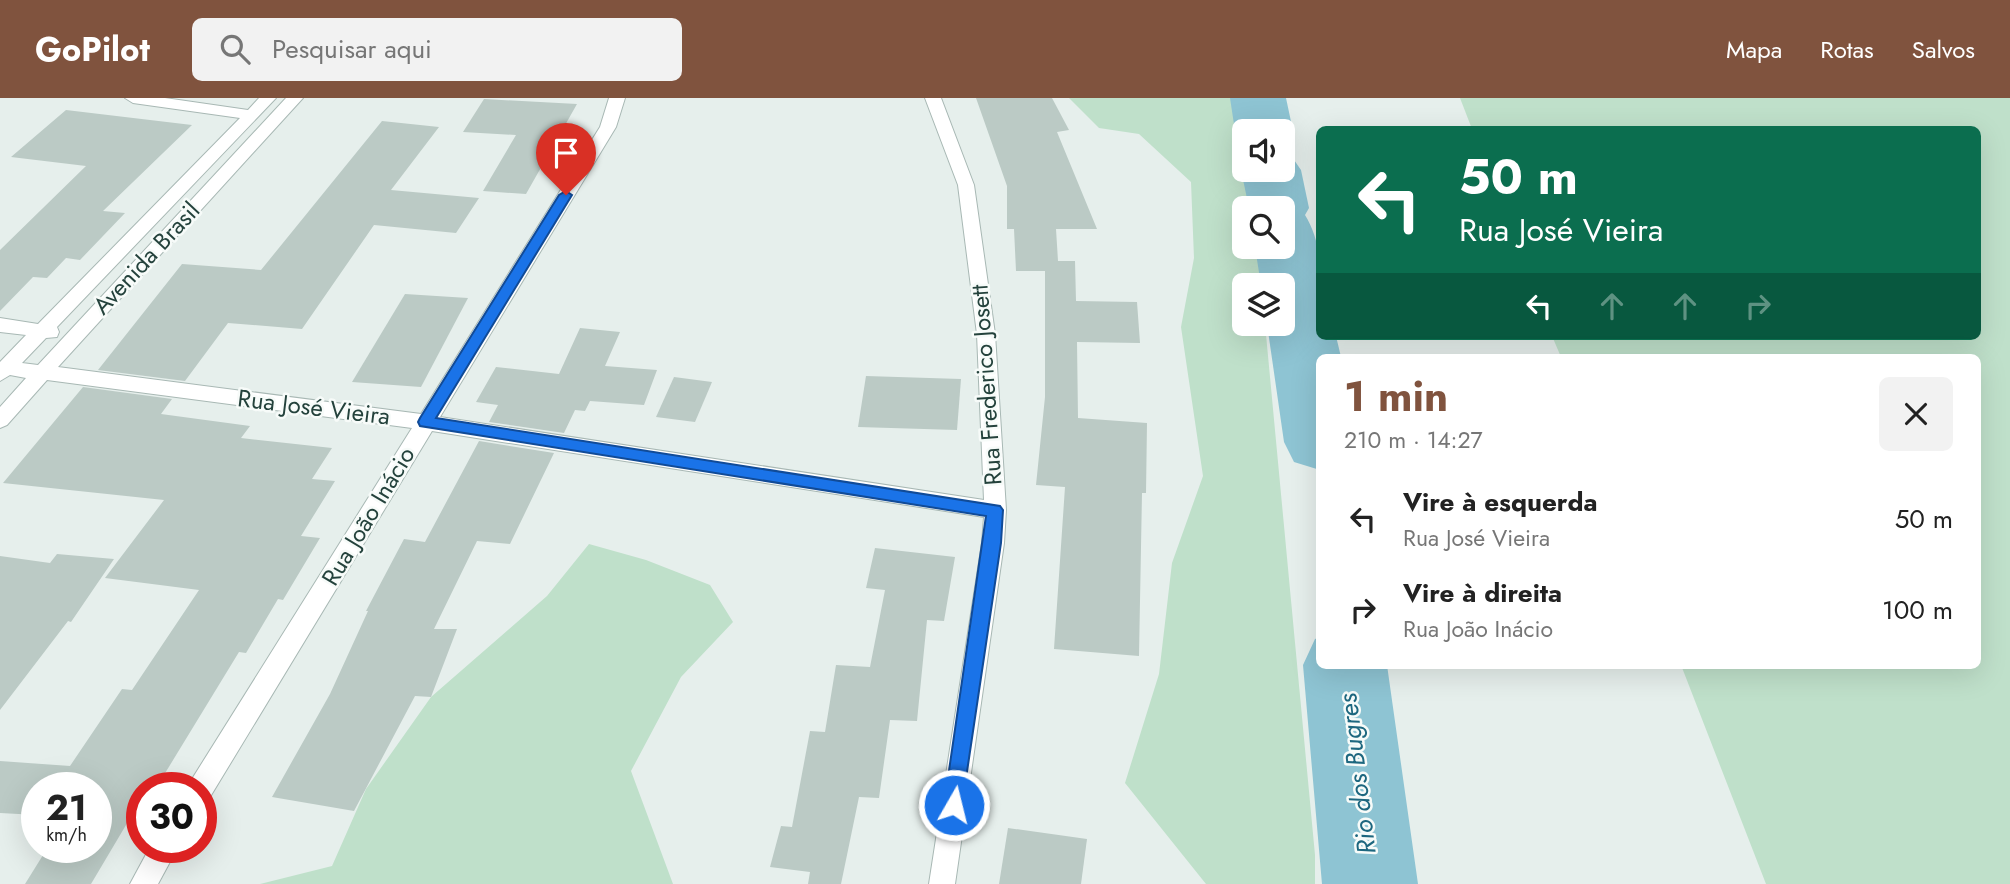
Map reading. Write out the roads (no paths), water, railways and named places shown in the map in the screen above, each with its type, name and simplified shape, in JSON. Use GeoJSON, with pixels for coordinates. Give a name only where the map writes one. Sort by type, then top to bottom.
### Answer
{"type":"FeatureCollection","features":[{"type":"Feature","properties":{"kind":"street"},"geometry":{"type":"LineString","coordinates":[[133,98],[251,115]]}},
{"type":"Feature","properties":{"kind":"street","name":"Avenida Brasil"},"geometry":{"type":"LineString","coordinates":[[3,371],[268,98]]}},
{"type":"Feature","properties":{"kind":"street","name":"Avenida Brasil"},"geometry":{"type":"LineString","coordinates":[[0,420],[75,335],[295,98]]}},
{"type":"Feature","properties":{"kind":"street","name":"Rua João Inácio"},"geometry":{"type":"LineString","coordinates":[[211,772],[608,127],[617,98]]}},
{"type":"Feature","properties":{"kind":"street","name":"Rua Frederico Josett"},"geometry":{"type":"LineString","coordinates":[[933,98],[966,185],[986,334],[995,510],[993,543],[942,884]]}},
{"type":"Feature","properties":{"kind":"street"},"geometry":{"type":"LineString","coordinates":[[0,325],[75,335]]}},
{"type":"Feature","properties":{"kind":"street","name":"Rua José Vieira"},"geometry":{"type":"LineString","coordinates":[[3,371],[43,372],[425,422],[995,510]]}},
{"type":"Feature","properties":{"kind":"street"},"geometry":{"type":"LineString","coordinates":[[143,884],[155,863]]}},
{"type":"Feature","properties":{"kind":"waterway","name":"Rio dos Bugres"},"geometry":{"type":"LineString","coordinates":[[1258,98],[1262,119]]}},
{"type":"Feature","properties":{"kind":"waterway","name":"Rio dos Bugres"},"geometry":{"type":"LineString","coordinates":[[1274,182],[1276,196]]}},
{"type":"Feature","properties":{"kind":"waterway","name":"Rio dos Bugres"},"geometry":{"type":"LineString","coordinates":[[1289,259],[1316,412]]}},
{"type":"Feature","properties":{"kind":"waterway","name":"Rio dos Bugres"},"geometry":{"type":"LineString","coordinates":[[1345,669],[1370,884]]}}]}
